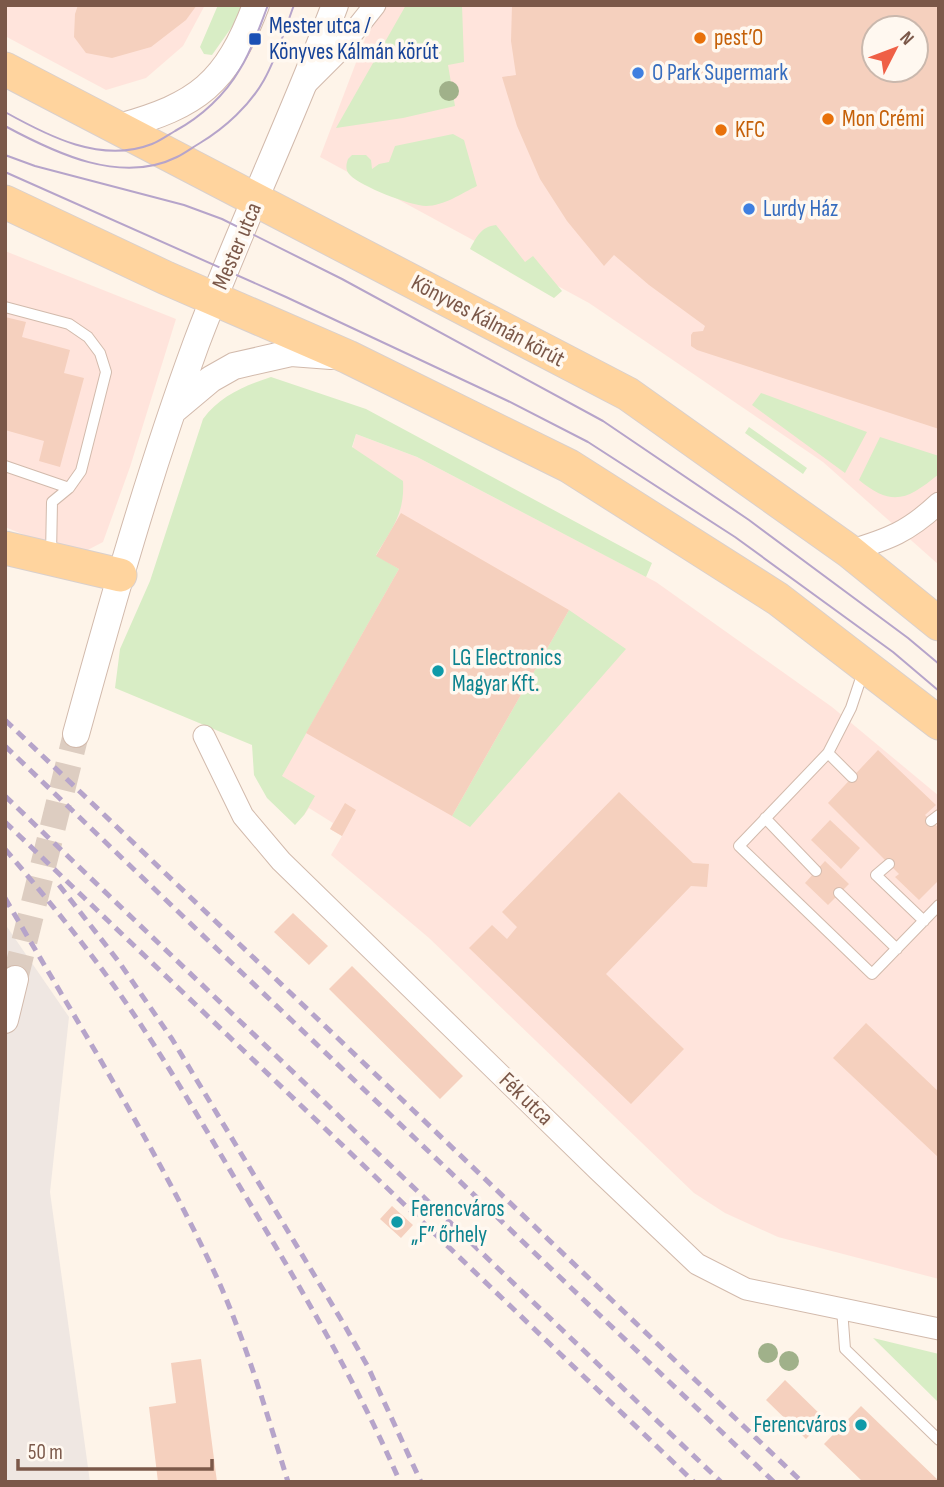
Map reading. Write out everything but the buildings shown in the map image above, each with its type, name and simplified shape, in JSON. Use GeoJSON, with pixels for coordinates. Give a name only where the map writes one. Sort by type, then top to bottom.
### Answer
{"type":"FeatureCollection","features":[{"type":"Feature","properties":{"kind":"main road","name":"Könyves Kálmán körút"},"geometry":{"type":"LineString","coordinates":[[5,69],[628,394],[849,551],[939,624]]}},
{"type":"Feature","properties":{"kind":"main road"},"geometry":{"type":"LineString","coordinates":[[5,202],[214,299],[348,357],[569,466],[778,599],[939,723]]}},
{"type":"Feature","properties":{"kind":"main road"},"geometry":{"type":"LineString","coordinates":[[5,212],[48,223]]}},
{"type":"Feature","properties":{"kind":"main road"},"geometry":{"type":"LineString","coordinates":[[5,548],[120,575]]}},
{"type":"Feature","properties":{"kind":"street"},"geometry":{"type":"LineString","coordinates":[[119,127],[158,116],[193,99],[214,81],[230,59],[256,5]]}},
{"type":"Feature","properties":{"kind":"street","name":"Mester utca"},"geometry":{"type":"LineString","coordinates":[[76,734],[120,575],[174,410],[214,299],[305,85],[335,5]]}},
{"type":"Feature","properties":{"kind":"street","name":"Mester utca"},"geometry":{"type":"LineString","coordinates":[[305,85],[336,54],[375,5]]}},
{"type":"Feature","properties":{"kind":"street"},"geometry":{"type":"LineString","coordinates":[[174,410],[211,379],[234,366],[291,352],[348,357]]}},
{"type":"Feature","properties":{"kind":"street"},"geometry":{"type":"LineString","coordinates":[[849,551],[904,531],[939,503]]}},
{"type":"Feature","properties":{"kind":"street","name":"Fék utca"},"geometry":{"type":"LineString","coordinates":[[204,736],[243,816],[281,861],[697,1264],[746,1289],[939,1329]]}},
{"type":"Feature","properties":{"kind":"street"},"geometry":{"type":"LineString","coordinates":[[5,1020],[15,979]]}},
{"type":"Feature","properties":{"kind":"lane"},"geometry":{"type":"LineString","coordinates":[[5,307],[69,324],[88,337],[100,353],[106,372],[80,471],[69,488],[52,502],[51,560]]}},
{"type":"Feature","properties":{"kind":"lane"},"geometry":{"type":"LineString","coordinates":[[5,466],[69,488]]}},
{"type":"Feature","properties":{"kind":"lane"},"geometry":{"type":"LineString","coordinates":[[865,665],[851,708],[828,753],[739,846],[872,974],[939,905]]}},
{"type":"Feature","properties":{"kind":"lane"},"geometry":{"type":"LineString","coordinates":[[828,753],[852,777]]}},
{"type":"Feature","properties":{"kind":"lane"},"geometry":{"type":"LineString","coordinates":[[765,818],[816,871]]}},
{"type":"Feature","properties":{"kind":"lane"},"geometry":{"type":"LineString","coordinates":[[889,864],[876,875],[924,921]]}},
{"type":"Feature","properties":{"kind":"lane"},"geometry":{"type":"LineString","coordinates":[[839,893],[897,948]]}},
{"type":"Feature","properties":{"kind":"lane"},"geometry":{"type":"LineString","coordinates":[[842,1308],[845,1349],[939,1440]]}},
{"type":"Feature","properties":{"kind":"shaded area"},"geometry":{"type":"Polygon","coordinates":[[[5,5],[205,5],[183,46],[146,78],[106,90],[5,36],[5,5]]]}},
{"type":"Feature","properties":{"kind":"shaded area","name":"Lurdy Ház"},"geometry":{"type":"Polygon","coordinates":[[[378,5],[939,5],[939,565],[823,462],[589,303],[320,157],[378,5]]]}},
{"type":"Feature","properties":{"kind":"shaded area"},"geometry":{"type":"Polygon","coordinates":[[[5,251],[176,319],[130,467],[103,542],[76,556],[5,527],[5,251]]]}},
{"type":"Feature","properties":{"kind":"shaded area"},"geometry":{"type":"Polygon","coordinates":[[[356,434],[417,457],[656,582],[832,707],[939,796],[939,1279],[778,1237],[725,1213],[694,1193],[429,938],[331,855],[342,836],[330,829],[333,823],[309,808],[304,815],[262,782],[356,434]]]}},
{"type":"Feature","properties":{"kind":"shaded area"},"geometry":{"type":"Polygon","coordinates":[[[5,924],[69,1017],[50,1192],[90,1482],[5,1482],[5,924]]]}},
{"type":"Feature","properties":{"kind":"green space"},"geometry":{"type":"Polygon","coordinates":[[[218,5],[243,5],[241,14],[212,55],[204,54],[200,47],[218,5]]]}},
{"type":"Feature","properties":{"kind":"green space"},"geometry":{"type":"Polygon","coordinates":[[[406,5],[462,5],[464,62],[448,65],[455,106],[403,118],[336,128],[406,5]]]}},
{"type":"Feature","properties":{"kind":"green space"},"geometry":{"type":"Polygon","coordinates":[[[453,134],[464,140],[477,186],[439,204],[419,205],[374,190],[350,175],[347,169],[348,159],[352,155],[366,155],[371,160],[372,169],[389,162],[395,146],[453,134]]]}},
{"type":"Feature","properties":{"kind":"green space"},"geometry":{"type":"Polygon","coordinates":[[[496,225],[525,262],[533,256],[562,291],[554,298],[470,249],[483,230],[496,225]]]}},
{"type":"Feature","properties":{"kind":"green space"},"geometry":{"type":"Polygon","coordinates":[[[271,377],[366,409],[652,563],[646,577],[417,457],[356,434],[352,447],[403,481],[400,512],[376,555],[399,569],[282,776],[315,796],[295,825],[267,798],[254,775],[252,745],[115,688],[120,649],[150,581],[203,419],[217,404],[233,393],[271,377]]]}},
{"type":"Feature","properties":{"kind":"green space"},"geometry":{"type":"Polygon","coordinates":[[[761,393],[867,432],[845,473],[752,405],[761,393]]]}},
{"type":"Feature","properties":{"kind":"green space"},"geometry":{"type":"Polygon","coordinates":[[[749,427],[807,468],[803,474],[745,433],[749,427]]]}},
{"type":"Feature","properties":{"kind":"green space"},"geometry":{"type":"Polygon","coordinates":[[[880,437],[939,456],[939,474],[918,489],[900,497],[891,497],[871,489],[859,480],[880,437]]]}},
{"type":"Feature","properties":{"kind":"green space"},"geometry":{"type":"Polygon","coordinates":[[[569,610],[626,649],[470,827],[452,816],[569,610]]]}},
{"type":"Feature","properties":{"kind":"green space"},"geometry":{"type":"Polygon","coordinates":[[[873,1338],[939,1354],[939,1403],[873,1338]]]}},
{"type":"Feature","properties":{"kind":"tunnel"},"geometry":{"type":"LineString","coordinates":[[15,979],[76,734]]}},
{"type":"Feature","properties":{"kind":"tram line"},"geometry":{"type":"LineString","coordinates":[[5,112],[57,138],[94,149],[114,151],[152,144],[194,119],[212,105],[227,88],[256,38],[268,5]]}},
{"type":"Feature","properties":{"kind":"tram line"},"geometry":{"type":"LineString","coordinates":[[5,126],[67,155],[111,167],[156,165],[177,157],[219,130],[252,98],[273,62],[294,5]]}},
{"type":"Feature","properties":{"kind":"tram line"},"geometry":{"type":"LineString","coordinates":[[5,155],[35,166],[184,205],[222,219],[342,279],[603,421],[749,520],[939,664]]}},
{"type":"Feature","properties":{"kind":"tram line"},"geometry":{"type":"LineString","coordinates":[[5,172],[286,297],[508,401],[588,442],[735,537],[893,652],[939,691]]}},
{"type":"Feature","properties":{"kind":"railway"},"geometry":{"type":"LineString","coordinates":[[5,720],[802,1482]]}},
{"type":"Feature","properties":{"kind":"railway"},"geometry":{"type":"LineString","coordinates":[[5,746],[774,1482]]}},
{"type":"Feature","properties":{"kind":"railway"},"geometry":{"type":"LineString","coordinates":[[5,796],[721,1482]]}},
{"type":"Feature","properties":{"kind":"railway"},"geometry":{"type":"LineString","coordinates":[[5,822],[694,1482]]}},
{"type":"Feature","properties":{"kind":"railway"},"geometry":{"type":"LineString","coordinates":[[5,849],[104,972],[170,1070],[330,1342],[367,1411],[400,1482]]}},
{"type":"Feature","properties":{"kind":"railway"},"geometry":{"type":"LineString","coordinates":[[59,885],[119,962],[172,1039],[345,1326],[368,1367],[421,1482]]}},
{"type":"Feature","properties":{"kind":"railway"},"geometry":{"type":"LineString","coordinates":[[5,898],[169,1182],[218,1280],[256,1380],[288,1482]]}},
{"type":"Feature","properties":{"kind":"place","name":"pest’O"},"geometry":{"type":"Point","coordinates":[700,38]}},
{"type":"Feature","properties":{"kind":"place","name":"Mester utca / Könyves Kálmán körút"},"geometry":{"type":"Point","coordinates":[255,39]}},
{"type":"Feature","properties":{"kind":"place","name":"O Park Supermark"},"geometry":{"type":"Point","coordinates":[638,73]}},
{"type":"Feature","properties":{"kind":"place","name":"Mon Crémi"},"geometry":{"type":"Point","coordinates":[828,119]}},
{"type":"Feature","properties":{"kind":"place","name":"KFC"},"geometry":{"type":"Point","coordinates":[721,130]}},
{"type":"Feature","properties":{"kind":"place","name":"Lurdy Ház"},"geometry":{"type":"Point","coordinates":[749,209]}},
{"type":"Feature","properties":{"kind":"place","name":"LG Electronics Magyar Kft."},"geometry":{"type":"Point","coordinates":[438,671]}},
{"type":"Feature","properties":{"kind":"place","name":"Ferencváros „F” őrhely"},"geometry":{"type":"Point","coordinates":[397,1222]}},
{"type":"Feature","properties":{"kind":"place","name":"Ferencváros"},"geometry":{"type":"Point","coordinates":[861,1425]}}]}
